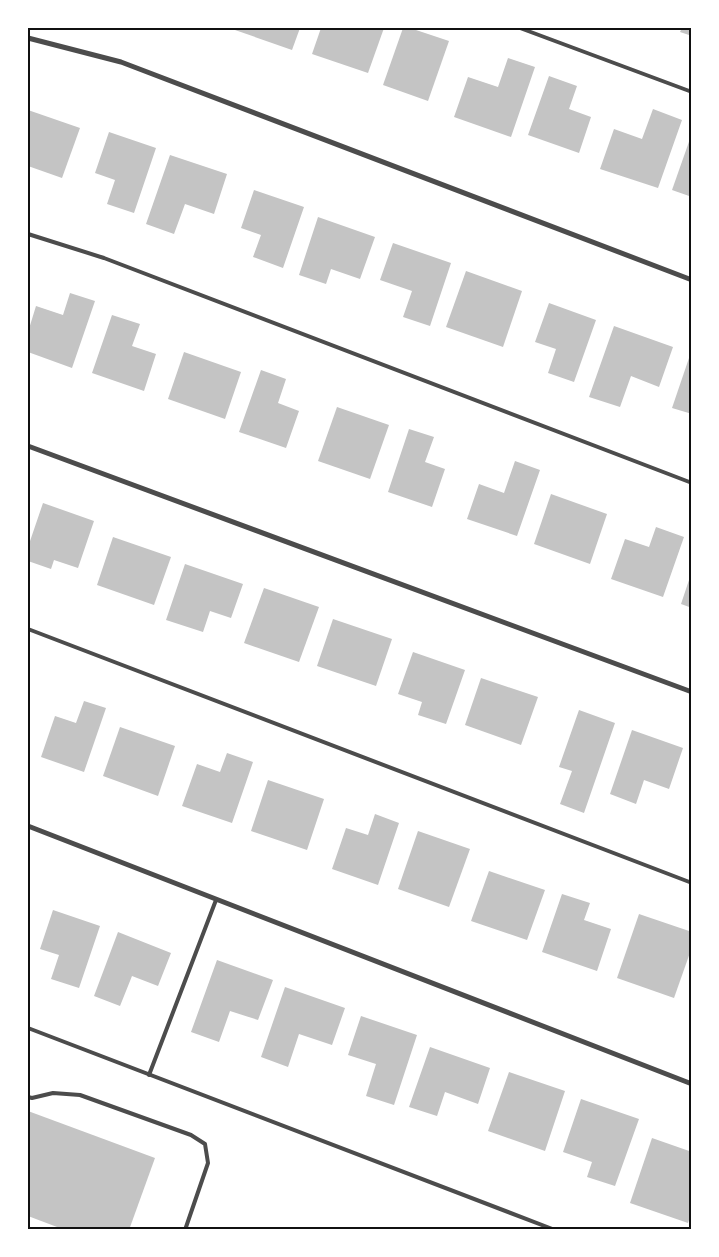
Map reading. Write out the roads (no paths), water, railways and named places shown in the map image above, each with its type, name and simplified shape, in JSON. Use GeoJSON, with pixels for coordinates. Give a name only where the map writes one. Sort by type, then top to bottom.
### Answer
{"type":"FeatureCollection","features":[{"type":"Feature","properties":{"kind":"street"},"geometry":{"type":"LineString","coordinates":[[28,38],[121,62],[692,280]]}},
{"type":"Feature","properties":{"kind":"street"},"geometry":{"type":"LineString","coordinates":[[28,446],[692,692]]}},
{"type":"Feature","properties":{"kind":"street"},"geometry":{"type":"LineString","coordinates":[[28,826],[692,1084]]}},
{"type":"Feature","properties":{"kind":"lane"},"geometry":{"type":"LineString","coordinates":[[520,28],[692,92]]}},
{"type":"Feature","properties":{"kind":"lane"},"geometry":{"type":"LineString","coordinates":[[28,234],[104,258],[692,483]]}},
{"type":"Feature","properties":{"kind":"lane"},"geometry":{"type":"LineString","coordinates":[[28,629],[692,883]]}},
{"type":"Feature","properties":{"kind":"lane"},"geometry":{"type":"LineString","coordinates":[[149,1074],[216,900]]}},
{"type":"Feature","properties":{"kind":"lane"},"geometry":{"type":"LineString","coordinates":[[28,1028],[555,1230]]}},
{"type":"Feature","properties":{"kind":"lane"},"geometry":{"type":"LineString","coordinates":[[28,1097],[32,1098],[53,1093],[80,1095],[191,1135],[205,1144],[208,1163],[185,1230]]}}]}
